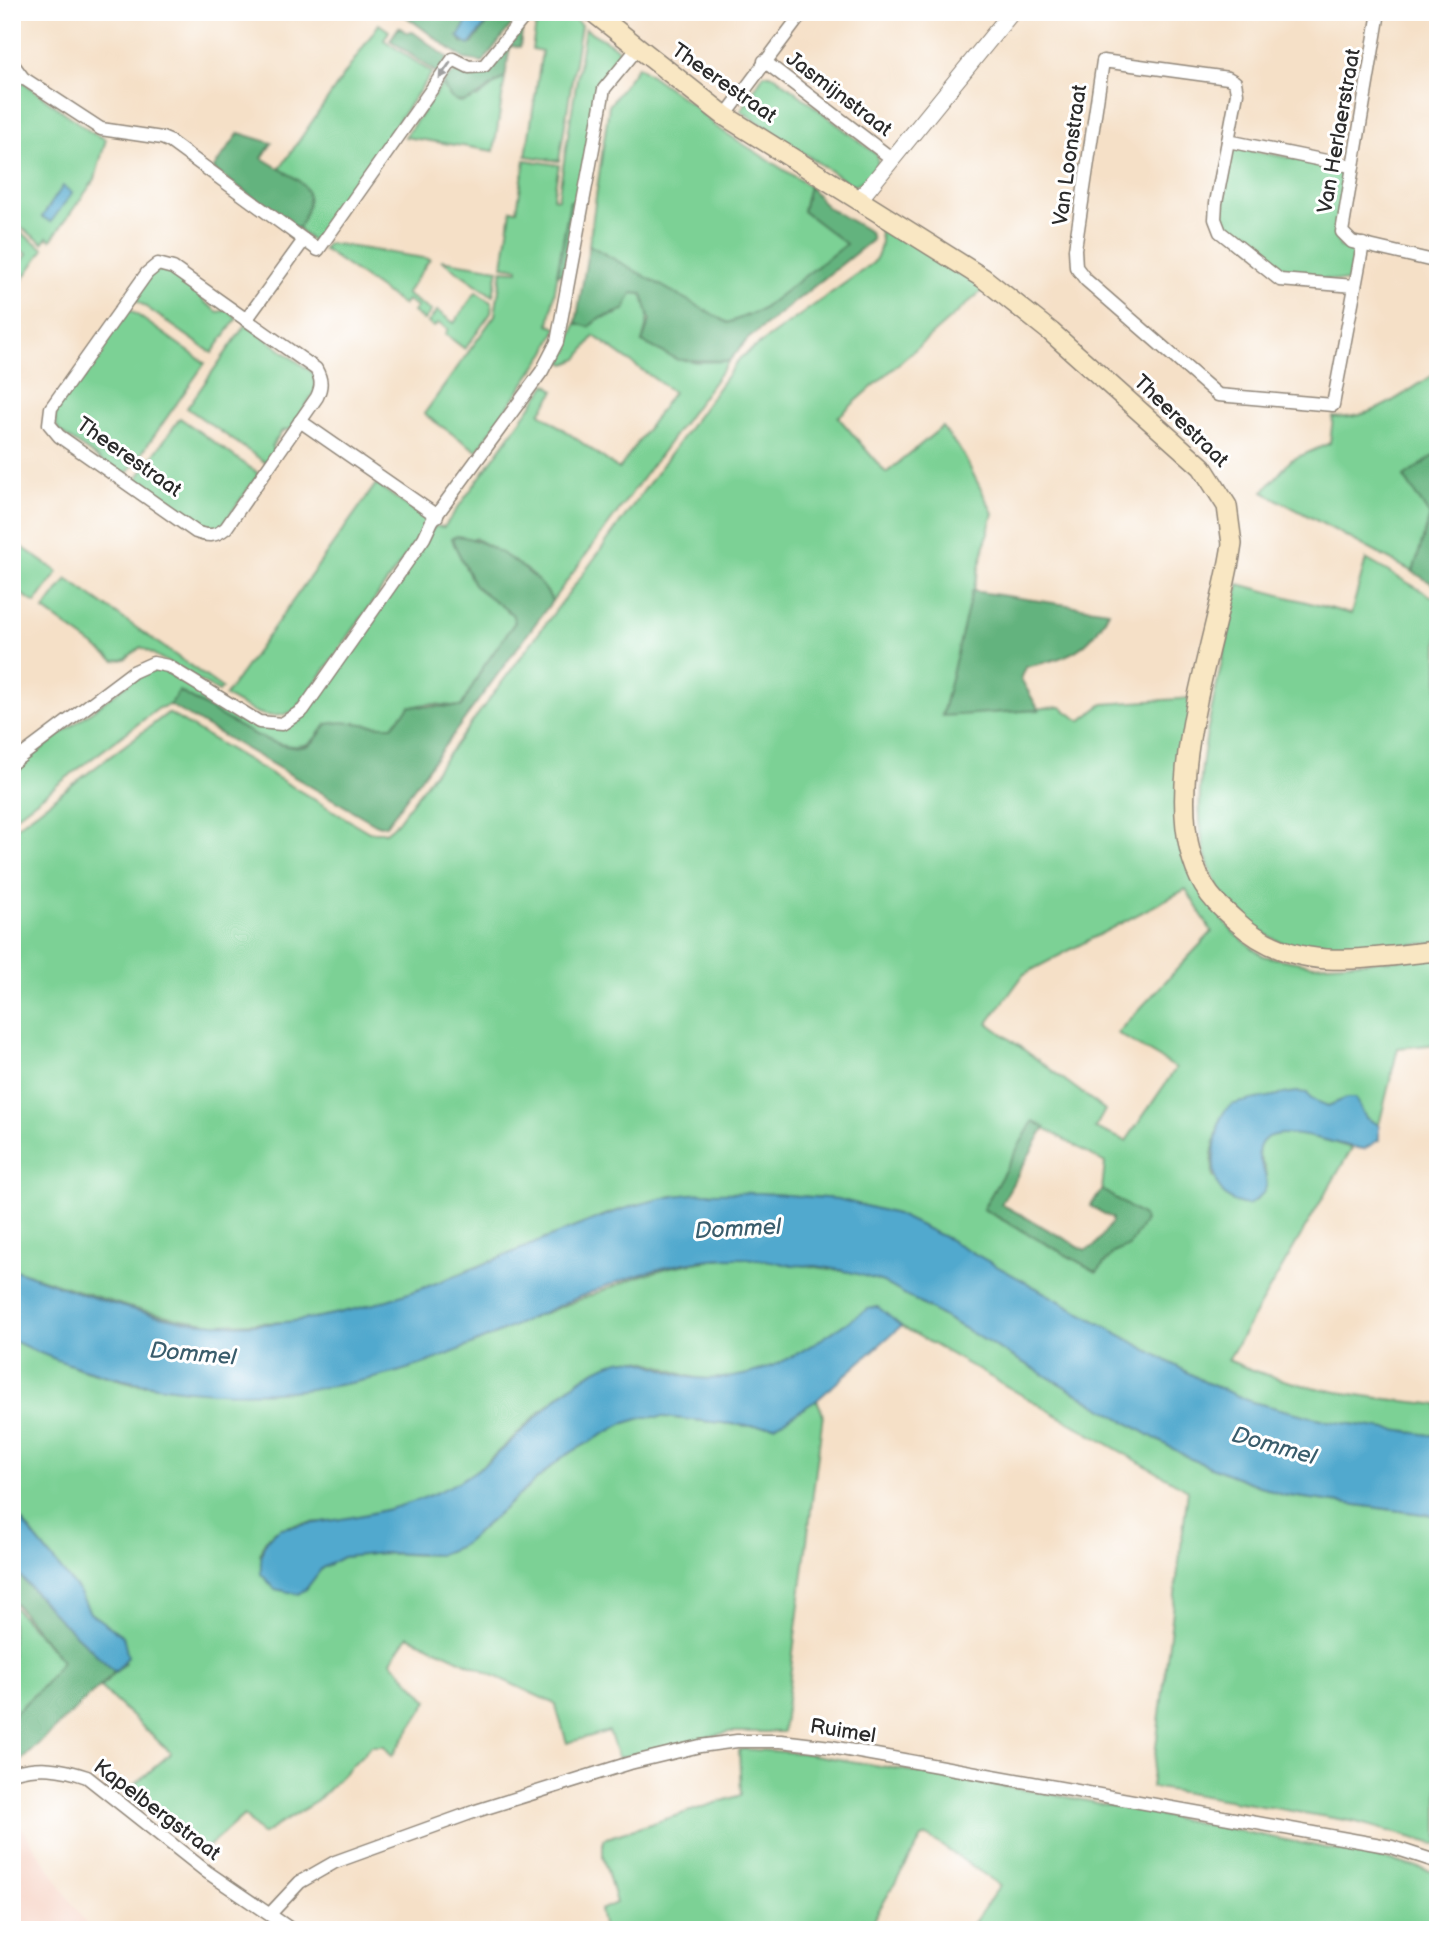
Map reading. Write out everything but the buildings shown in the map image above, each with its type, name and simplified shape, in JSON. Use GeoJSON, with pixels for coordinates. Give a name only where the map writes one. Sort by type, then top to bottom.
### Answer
{"type":"FeatureCollection","features":[{"type":"Feature","properties":{"kind":"main road","name":"Theerestraat"},"geometry":{"type":"LineString","coordinates":[[593,12],[725,116],[983,278],[1051,332],[1202,467],[1223,496],[1231,524],[1232,544],[1189,746],[1184,805],[1195,866],[1219,906],[1268,945],[1296,954],[1327,959],[1438,951]]}},
{"type":"Feature","properties":{"kind":"street"},"geometry":{"type":"LineString","coordinates":[[12,63],[23,78],[101,129],[162,138],[169,142],[318,250],[453,59],[469,67],[484,66],[528,12]]}},
{"type":"Feature","properties":{"kind":"street"},"geometry":{"type":"LineString","coordinates":[[725,116],[803,12]]}},
{"type":"Feature","properties":{"kind":"street"},"geometry":{"type":"LineString","coordinates":[[859,200],[1012,12]]}},
{"type":"Feature","properties":{"kind":"street","name":"Van Herlaerstraat"},"geometry":{"type":"LineString","coordinates":[[1363,244],[1352,242],[1342,232],[1379,12]]}},
{"type":"Feature","properties":{"kind":"street","name":"Theerestraat"},"geometry":{"type":"LineString","coordinates":[[12,763],[133,672],[153,663],[168,666],[259,722],[275,725],[291,720],[303,710],[437,516],[542,371],[557,342],[604,89],[637,48]]}},
{"type":"Feature","properties":{"kind":"street","name":"Jasmijnstraat"},"geometry":{"type":"LineString","coordinates":[[764,61],[891,158]]}},
{"type":"Feature","properties":{"kind":"street","name":"Van Loonstraat"},"geometry":{"type":"LineString","coordinates":[[1228,141],[1237,93],[1235,82],[1228,78],[1103,61],[1075,249],[1076,267],[1086,280],[1218,396],[1333,405],[1354,286]]}},
{"type":"Feature","properties":{"kind":"street"},"geometry":{"type":"LineString","coordinates":[[1351,166],[1228,141],[1216,203],[1215,219],[1220,232],[1280,280],[1354,286],[1363,244],[1438,261]]}},
{"type":"Feature","properties":{"kind":"street"},"geometry":{"type":"LineString","coordinates":[[246,320],[304,240]]}},
{"type":"Feature","properties":{"kind":"street","name":"Theerestraat"},"geometry":{"type":"LineString","coordinates":[[164,264],[173,268],[246,320],[316,369],[322,386],[317,397],[218,535],[206,536],[59,436],[49,424],[51,408],[153,266],[164,264]]}},
{"type":"Feature","properties":{"kind":"street"},"geometry":{"type":"LineString","coordinates":[[300,421],[437,516]]}},
{"type":"Feature","properties":{"kind":"street","name":"Ruimel"},"geometry":{"type":"LineString","coordinates":[[270,1914],[300,1882],[335,1862],[476,1811],[629,1763],[700,1746],[737,1741],[781,1741],[831,1747],[1392,1846],[1438,1862]]}},
{"type":"Feature","properties":{"kind":"street","name":"Kapelbergstraat"},"geometry":{"type":"LineString","coordinates":[[12,1773],[37,1767],[65,1769],[87,1777],[208,1872],[292,1930]]}},
{"type":"Feature","properties":{"kind":"shaded area"},"geometry":{"type":"Polygon","coordinates":[[[12,1813],[90,1930],[12,1930],[12,1813]]]}},
{"type":"Feature","properties":{"kind":"green space"},"geometry":{"type":"Polygon","coordinates":[[[400,12],[473,12],[458,37],[463,43],[472,44],[495,12],[521,12],[483,62],[464,59],[400,12]]]}},
{"type":"Feature","properties":{"kind":"green space"},"geometry":{"type":"Polygon","coordinates":[[[538,12],[566,12],[581,25],[559,161],[526,156],[542,51],[532,49],[538,12]]]}},
{"type":"Feature","properties":{"kind":"green space"},"geometry":{"type":"Polygon","coordinates":[[[379,24],[389,31],[384,40],[432,73],[313,242],[298,229],[279,170],[379,24]]]}},
{"type":"Feature","properties":{"kind":"green space"},"geometry":{"type":"Polygon","coordinates":[[[399,27],[407,33],[413,32],[448,58],[437,73],[390,40],[399,27]]]}},
{"type":"Feature","properties":{"kind":"green space"},"geometry":{"type":"Polygon","coordinates":[[[585,28],[617,48],[622,57],[600,84],[580,202],[570,201],[549,325],[557,328],[546,352],[477,451],[424,414],[495,315],[502,270],[518,271],[518,268],[503,266],[511,210],[517,210],[525,160],[559,165],[553,198],[558,199],[585,28]]]}},
{"type":"Feature","properties":{"kind":"green space"},"geometry":{"type":"Polygon","coordinates":[[[519,30],[522,31],[520,47],[510,46],[505,77],[473,99],[464,102],[456,101],[449,95],[443,83],[449,76],[455,72],[483,71],[490,68],[519,30]]]}},
{"type":"Feature","properties":{"kind":"green space"},"geometry":{"type":"Polygon","coordinates":[[[638,66],[694,106],[715,126],[809,186],[803,211],[847,243],[845,247],[761,310],[728,323],[589,245],[609,106],[638,66]]]}},
{"type":"Feature","properties":{"kind":"green space"},"geometry":{"type":"Polygon","coordinates":[[[12,74],[92,133],[106,139],[95,179],[51,240],[47,237],[43,243],[12,221],[12,74]]]}},
{"type":"Feature","properties":{"kind":"green space"},"geometry":{"type":"Polygon","coordinates":[[[764,74],[775,76],[877,155],[878,165],[866,179],[853,186],[741,111],[764,74]]]}},
{"type":"Feature","properties":{"kind":"green space"},"geometry":{"type":"Polygon","coordinates":[[[505,77],[494,151],[405,137],[443,83],[445,90],[477,98],[505,77]]]}},
{"type":"Feature","properties":{"kind":"green space"},"geometry":{"type":"Polygon","coordinates":[[[239,133],[272,143],[262,158],[303,185],[309,202],[298,229],[213,169],[239,133]]]}},
{"type":"Feature","properties":{"kind":"green space"},"geometry":{"type":"Polygon","coordinates":[[[1231,147],[1347,168],[1335,233],[1340,247],[1354,251],[1349,282],[1282,274],[1221,220],[1231,147]]]}},
{"type":"Feature","properties":{"kind":"green space"},"geometry":{"type":"Polygon","coordinates":[[[809,186],[827,207],[870,232],[872,240],[748,339],[729,361],[678,360],[642,342],[650,320],[642,294],[632,293],[624,310],[598,319],[589,327],[576,323],[589,245],[728,323],[761,310],[846,244],[803,211],[809,186]]]}},
{"type":"Feature","properties":{"kind":"green space"},"geometry":{"type":"Polygon","coordinates":[[[570,201],[580,202],[567,275],[557,274],[570,201]]]}},
{"type":"Feature","properties":{"kind":"green space"},"geometry":{"type":"Polygon","coordinates":[[[876,221],[984,289],[838,417],[886,473],[942,427],[963,454],[993,513],[942,715],[1061,707],[1080,721],[1103,704],[1193,698],[1179,796],[1214,909],[1234,933],[1263,956],[1312,965],[1438,957],[1438,1044],[1398,1048],[1379,1125],[1366,1118],[1357,1102],[1342,1100],[1328,1106],[1290,1093],[1232,1105],[1220,1119],[1212,1154],[1213,1177],[1255,1201],[1267,1185],[1265,1169],[1258,1153],[1262,1142],[1271,1136],[1298,1134],[1352,1148],[1228,1360],[1279,1379],[1331,1391],[1438,1405],[1438,1436],[1328,1421],[1252,1402],[1205,1382],[948,1239],[896,1214],[838,1199],[760,1193],[672,1196],[610,1213],[407,1295],[354,1311],[291,1322],[214,1324],[177,1318],[128,1307],[12,1269],[12,830],[168,713],[369,832],[386,832],[395,825],[586,570],[740,358],[873,263],[880,248],[876,221]],[[1186,889],[1024,974],[988,1023],[1105,1110],[1095,1128],[1126,1141],[1176,1068],[1117,1033],[1212,932],[1186,889]],[[1034,1122],[983,1209],[1097,1272],[1113,1253],[1129,1246],[1143,1216],[1102,1190],[1105,1163],[1034,1122]]]}},
{"type":"Feature","properties":{"kind":"green space"},"geometry":{"type":"Polygon","coordinates":[[[12,226],[44,249],[12,295],[12,275],[27,254],[20,250],[12,260],[12,226]]]}},
{"type":"Feature","properties":{"kind":"green space"},"geometry":{"type":"Polygon","coordinates":[[[328,243],[430,259],[406,294],[431,311],[424,320],[413,312],[417,307],[407,300],[403,305],[323,249],[328,243]]]}},
{"type":"Feature","properties":{"kind":"green space"},"geometry":{"type":"Polygon","coordinates":[[[441,260],[498,269],[493,296],[441,260]]]}},
{"type":"Feature","properties":{"kind":"green space"},"geometry":{"type":"Polygon","coordinates":[[[162,269],[202,292],[203,301],[218,312],[227,310],[237,318],[212,353],[133,298],[151,274],[162,269]]]}},
{"type":"Feature","properties":{"kind":"green space"},"geometry":{"type":"Polygon","coordinates":[[[476,292],[492,303],[491,313],[465,349],[445,334],[448,329],[438,323],[434,327],[428,323],[437,311],[454,323],[476,292]]]}},
{"type":"Feature","properties":{"kind":"green space"},"geometry":{"type":"Polygon","coordinates":[[[632,293],[642,294],[647,307],[648,318],[642,342],[695,362],[729,361],[552,601],[547,591],[529,573],[475,538],[454,544],[475,586],[512,614],[515,622],[482,669],[461,707],[422,704],[392,726],[368,727],[355,722],[319,732],[309,743],[293,746],[273,742],[252,733],[179,691],[170,705],[159,708],[12,819],[12,771],[145,671],[163,670],[262,728],[281,729],[299,721],[435,526],[444,527],[547,384],[555,391],[540,413],[619,469],[673,392],[594,336],[578,359],[566,364],[562,362],[576,323],[589,327],[598,319],[617,314],[632,293]]]}},
{"type":"Feature","properties":{"kind":"green space"},"geometry":{"type":"Polygon","coordinates":[[[126,307],[205,363],[125,477],[60,432],[55,414],[70,387],[84,377],[94,353],[126,307]]]}},
{"type":"Feature","properties":{"kind":"green space"},"geometry":{"type":"Polygon","coordinates":[[[246,324],[313,373],[317,388],[291,429],[282,431],[272,446],[274,453],[266,463],[187,408],[246,324]]]}},
{"type":"Feature","properties":{"kind":"green space"},"geometry":{"type":"Polygon","coordinates":[[[1438,372],[1438,453],[1404,477],[1430,516],[1413,572],[1263,492],[1291,460],[1330,443],[1333,417],[1361,415],[1375,410],[1438,372]]]}},
{"type":"Feature","properties":{"kind":"green space"},"geometry":{"type":"Polygon","coordinates":[[[180,418],[259,474],[221,527],[203,531],[168,508],[167,500],[150,488],[142,489],[134,483],[180,418]]]}},
{"type":"Feature","properties":{"kind":"green space"},"geometry":{"type":"Polygon","coordinates":[[[1438,453],[1438,587],[1413,572],[1430,516],[1404,477],[1438,453]]]}},
{"type":"Feature","properties":{"kind":"green space"},"geometry":{"type":"Polygon","coordinates":[[[376,484],[427,520],[423,531],[297,709],[287,714],[269,716],[225,696],[376,484]]]}},
{"type":"Feature","properties":{"kind":"green space"},"geometry":{"type":"Polygon","coordinates":[[[457,536],[482,543],[511,559],[536,579],[552,601],[386,825],[379,826],[170,705],[179,691],[243,729],[280,745],[296,747],[312,743],[327,724],[343,722],[392,726],[410,706],[461,707],[482,669],[515,622],[512,614],[475,586],[454,544],[452,538],[457,536]]]}},
{"type":"Feature","properties":{"kind":"green space"},"geometry":{"type":"Polygon","coordinates":[[[12,540],[58,572],[35,603],[12,588],[12,540]]]}},
{"type":"Feature","properties":{"kind":"green space"},"geometry":{"type":"Polygon","coordinates":[[[1366,559],[1438,600],[1438,943],[1301,950],[1260,931],[1231,906],[1213,876],[1203,843],[1200,806],[1208,728],[1239,584],[1351,614],[1366,559]]]}},
{"type":"Feature","properties":{"kind":"green space"},"geometry":{"type":"Polygon","coordinates":[[[67,579],[222,688],[219,692],[141,647],[125,659],[115,661],[44,610],[67,579]]]}},
{"type":"Feature","properties":{"kind":"green space"},"geometry":{"type":"Polygon","coordinates":[[[972,591],[1109,611],[1094,635],[1076,651],[1026,667],[1021,679],[1039,710],[942,716],[972,591]]]}},
{"type":"Feature","properties":{"kind":"green space"},"geometry":{"type":"Polygon","coordinates":[[[1033,1121],[1045,1127],[1001,1204],[1085,1250],[1094,1247],[1112,1222],[1112,1218],[1090,1206],[1102,1190],[1143,1216],[1145,1221],[1129,1246],[1113,1253],[1097,1272],[983,1209],[1033,1121]]]}},
{"type":"Feature","properties":{"kind":"green space"},"geometry":{"type":"Polygon","coordinates":[[[736,1256],[858,1273],[883,1282],[1191,1459],[1282,1495],[1438,1516],[1438,1845],[1356,1822],[1151,1787],[1188,1490],[901,1326],[877,1307],[778,1364],[734,1377],[697,1378],[640,1360],[617,1362],[591,1373],[567,1389],[479,1468],[455,1485],[417,1503],[393,1510],[284,1528],[268,1537],[260,1555],[306,1589],[322,1568],[343,1557],[383,1553],[420,1555],[476,1534],[561,1458],[622,1424],[645,1417],[664,1417],[775,1426],[817,1400],[823,1414],[783,1732],[729,1732],[618,1758],[609,1731],[567,1743],[555,1704],[408,1636],[391,1661],[428,1701],[392,1756],[384,1746],[371,1746],[317,1801],[262,1835],[244,1815],[200,1854],[125,1793],[171,1753],[100,1687],[125,1663],[123,1636],[90,1613],[80,1593],[12,1509],[12,1340],[81,1369],[135,1384],[225,1391],[288,1389],[389,1374],[640,1276],[671,1267],[736,1256]]]}},
{"type":"Feature","properties":{"kind":"green space"},"geometry":{"type":"Polygon","coordinates":[[[12,1567],[55,1615],[115,1672],[12,1769],[12,1716],[44,1685],[62,1661],[12,1600],[12,1567]]]}},
{"type":"Feature","properties":{"kind":"green space"},"geometry":{"type":"Polygon","coordinates":[[[12,1605],[62,1661],[44,1685],[12,1716],[12,1605]]]}},
{"type":"Feature","properties":{"kind":"green space"},"geometry":{"type":"Polygon","coordinates":[[[739,1750],[802,1753],[1062,1796],[1397,1862],[1438,1873],[1438,1930],[969,1930],[1000,1885],[927,1836],[922,1838],[867,1930],[604,1930],[600,1910],[616,1903],[603,1856],[603,1839],[741,1795],[739,1750]]]}},
{"type":"Feature","properties":{"kind":"water"},"geometry":{"type":"Polygon","coordinates":[[[473,12],[495,12],[469,45],[458,37],[473,12]]]}},
{"type":"Feature","properties":{"kind":"water"},"geometry":{"type":"Polygon","coordinates":[[[63,186],[72,193],[51,222],[42,217],[63,186]]]}},
{"type":"Feature","properties":{"kind":"water"},"geometry":{"type":"Polygon","coordinates":[[[1298,1092],[1307,1093],[1311,1099],[1328,1106],[1347,1098],[1355,1098],[1366,1118],[1379,1125],[1379,1140],[1364,1149],[1304,1136],[1273,1136],[1262,1142],[1258,1153],[1266,1182],[1263,1193],[1248,1205],[1226,1196],[1220,1189],[1214,1169],[1217,1134],[1224,1112],[1230,1106],[1242,1102],[1298,1092]]]}},
{"type":"Feature","properties":{"kind":"water","name":"Dommel"},"geometry":{"type":"Polygon","coordinates":[[[760,1193],[838,1199],[896,1214],[948,1239],[1205,1382],[1252,1402],[1328,1421],[1438,1436],[1438,1516],[1282,1495],[1191,1459],[883,1282],[816,1266],[739,1258],[693,1261],[647,1272],[553,1308],[420,1365],[370,1379],[318,1388],[213,1392],[160,1386],[109,1376],[59,1361],[12,1340],[12,1269],[112,1304],[164,1317],[216,1324],[302,1320],[385,1301],[638,1205],[692,1194],[760,1193]]]}},
{"type":"Feature","properties":{"kind":"water"},"geometry":{"type":"Polygon","coordinates":[[[878,1307],[901,1326],[817,1400],[775,1426],[645,1417],[622,1424],[561,1458],[463,1545],[438,1555],[383,1553],[343,1557],[322,1568],[306,1589],[298,1594],[275,1589],[261,1574],[261,1559],[266,1542],[281,1528],[338,1520],[393,1508],[445,1488],[470,1475],[494,1457],[554,1400],[580,1380],[608,1364],[640,1361],[684,1376],[702,1379],[751,1373],[786,1360],[868,1309],[878,1307]]]}},
{"type":"Feature","properties":{"kind":"water"},"geometry":{"type":"Polygon","coordinates":[[[12,1509],[80,1593],[90,1613],[123,1636],[128,1657],[115,1672],[55,1615],[12,1567],[12,1509]]]}}]}
